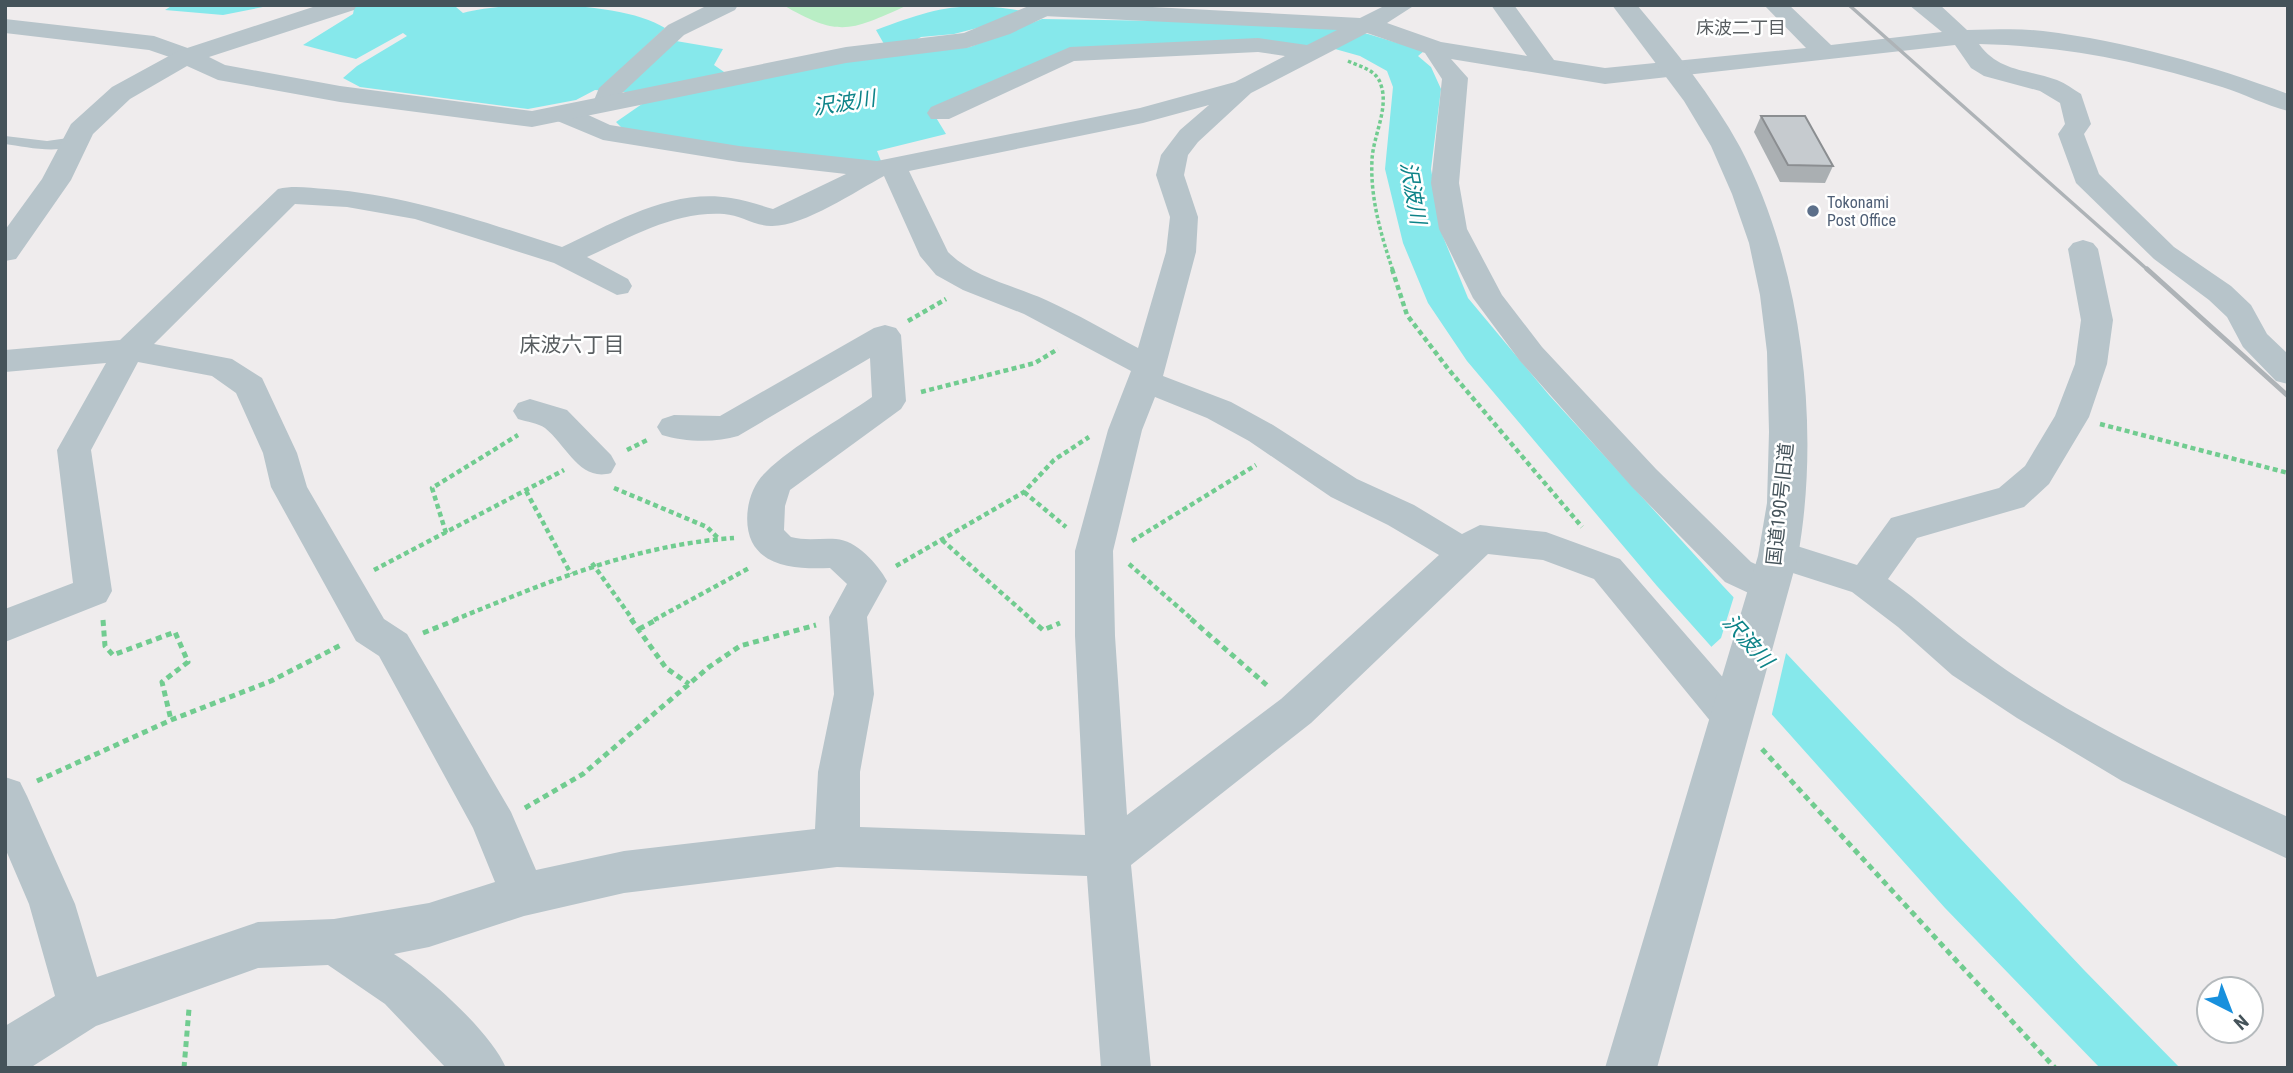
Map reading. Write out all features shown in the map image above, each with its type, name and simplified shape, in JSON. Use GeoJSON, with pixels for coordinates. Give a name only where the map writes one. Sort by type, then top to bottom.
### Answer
{"type":"FeatureCollection","features":[{"type":"Feature","properties":{"kind":"street"},"geometry":{"type":"LineString","coordinates":[[5,16],[23,5]]}},
{"type":"Feature","properties":{"kind":"street"},"geometry":{"type":"LineString","coordinates":[[607,99],[676,30],[727,5]]}},
{"type":"Feature","properties":{"kind":"street"},"geometry":{"type":"LineString","coordinates":[[564,257],[662,212],[703,205],[730,206],[772,218],[792,213],[885,167],[1143,115],[1244,87],[1404,5]]}},
{"type":"Feature","properties":{"kind":"street"},"geometry":{"type":"LineString","coordinates":[[1502,5],[1542,60],[1540,64]]}},
{"type":"Feature","properties":{"kind":"street","name":"国道190号旧道"},"geometry":{"type":"LineString","coordinates":[[1624,5],[1678,71],[1708,113],[1731,155],[1755,210],[1778,295],[1784,339],[1788,459],[1768,585],[1631,1068]]}},
{"type":"Feature","properties":{"kind":"street"},"geometry":{"type":"LineString","coordinates":[[1774,5],[1825,53]]}},
{"type":"Feature","properties":{"kind":"street"},"geometry":{"type":"LineString","coordinates":[[1920,5],[1933,11],[1961,37],[1980,63],[1993,71],[2049,86],[2072,99],[2078,124],[2071,134],[2086,177],[2164,253],[2220,293],[2240,312],[2254,340],[2288,373]]}},
{"type":"Feature","properties":{"kind":"street"},"geometry":{"type":"LineString","coordinates":[[5,252],[56,180],[75,141],[101,108],[121,93],[187,56],[340,7]]}},
{"type":"Feature","properties":{"kind":"street"},"geometry":{"type":"LineString","coordinates":[[5,26],[153,43],[218,72],[275,79],[340,94],[532,119],[564,114],[607,99],[637,99],[879,50],[914,49],[967,40],[1002,29],[1047,7],[1290,19],[1361,27],[1437,54],[1540,64],[1605,76],[1678,71],[1961,37],[2039,38],[2084,44],[2232,82],[2288,103]]}},
{"type":"Feature","properties":{"kind":"street"},"geometry":{"type":"LineString","coordinates":[[940,113],[1070,54],[1258,44],[1312,52]]}},
{"type":"Feature","properties":{"kind":"street"},"geometry":{"type":"LineString","coordinates":[[1437,54],[1455,78],[1445,183],[1453,229],[1488,298],[1531,355],[1644,478],[1738,572],[1768,585],[1865,582],[1912,615],[1966,663],[2032,706],[2137,768],[2288,839]]}},
{"type":"Feature","properties":{"kind":"street"},"geometry":{"type":"LineString","coordinates":[[1126,1068],[1108,856],[1095,621],[1105,552],[1143,385],[1181,252],[1184,217],[1170,175],[1175,156],[1189,136],[1244,87]]}},
{"type":"Feature","properties":{"kind":"street"},"geometry":{"type":"LineString","coordinates":[[564,114],[603,132],[739,154],[885,167]]}},
{"type":"Feature","properties":{"kind":"street"},"geometry":{"type":"LineString","coordinates":[[885,167],[935,256],[947,268],[974,283],[1035,307],[1084,334],[1143,385],[1219,410],[1344,488],[1401,515],[1463,552]]}},
{"type":"Feature","properties":{"kind":"street"},"geometry":{"type":"LineString","coordinates":[[5,626],[93,591],[74,450],[128,350],[288,195],[347,199],[419,211],[564,257],[617,286]]}},
{"type":"Feature","properties":{"kind":"street"},"geometry":{"type":"LineString","coordinates":[[1865,582],[1904,528],[2011,498],[2037,475],[2072,417],[2091,364],[2097,320],[2083,249]]}},
{"type":"Feature","properties":{"kind":"street"},"geometry":{"type":"LineString","coordinates":[[674,426],[726,428],[885,335],[890,401],[778,481],[768,495],[764,526],[773,544],[798,554],[838,553],[868,581],[848,617],[854,694],[839,772],[837,847]]}},
{"type":"Feature","properties":{"kind":"street"},"geometry":{"type":"LineString","coordinates":[[5,361],[128,350],[221,367],[250,386],[280,453],[289,487],[344,586],[382,638],[495,827],[495,834],[524,894]]}},
{"type":"Feature","properties":{"kind":"street"},"geometry":{"type":"LineString","coordinates":[[539,413],[555,418],[593,458]]}},
{"type":"Feature","properties":{"kind":"street"},"geometry":{"type":"LineString","coordinates":[[5,1055],[82,1007],[192,966],[258,945],[334,942],[429,925],[524,894],[624,872],[837,847],[1108,856],[1296,711],[1479,538],[1546,546],[1607,569],[1734,706]]}},
{"type":"Feature","properties":{"kind":"street"},"geometry":{"type":"LineString","coordinates":[[17,790],[82,1007]]}},
{"type":"Feature","properties":{"kind":"street"},"geometry":{"type":"LineString","coordinates":[[334,942],[402,987],[481,1068]]}},
{"type":"Feature","properties":{"kind":"lane"},"geometry":{"type":"LineString","coordinates":[[5,140],[47,145],[75,141]]}},
{"type":"Feature","properties":{"kind":"path"},"geometry":{"type":"LineString","coordinates":[[1312,52],[1352,62],[1372,71],[1381,83],[1384,99],[1372,159],[1378,225],[1407,315],[1449,370],[1508,436],[1594,542],[1607,569]]}},
{"type":"Feature","properties":{"kind":"path"},"geometry":{"type":"LineString","coordinates":[[885,335],[974,283]]}},
{"type":"Feature","properties":{"kind":"path"},"geometry":{"type":"LineString","coordinates":[[890,401],[1035,363],[1084,334]]}},
{"type":"Feature","properties":{"kind":"path"},"geometry":{"type":"LineString","coordinates":[[868,581],[1024,492],[1054,460],[1143,385]]}},
{"type":"Feature","properties":{"kind":"path"},"geometry":{"type":"LineString","coordinates":[[446,533],[432,488],[539,413]]}},
{"type":"Feature","properties":{"kind":"path"},"geometry":{"type":"LineString","coordinates":[[2072,417],[2288,473]]}},
{"type":"Feature","properties":{"kind":"path"},"geometry":{"type":"LineString","coordinates":[[344,586],[593,458],[674,426]]}},
{"type":"Feature","properties":{"kind":"path"},"geometry":{"type":"LineString","coordinates":[[1105,552],[1282,447]]}},
{"type":"Feature","properties":{"kind":"path"},"geometry":{"type":"LineString","coordinates":[[593,458],[599,471],[617,492],[707,527],[719,538]]}},
{"type":"Feature","properties":{"kind":"path"},"geometry":{"type":"LineString","coordinates":[[526,491],[571,573]]}},
{"type":"Feature","properties":{"kind":"path"},"geometry":{"type":"LineString","coordinates":[[1024,492],[1105,552],[1296,711]]}},
{"type":"Feature","properties":{"kind":"path"},"geometry":{"type":"LineString","coordinates":[[17,790],[171,720],[382,638],[571,573],[592,563],[641,550],[719,538],[773,544]]}},
{"type":"Feature","properties":{"kind":"path"},"geometry":{"type":"LineString","coordinates":[[942,540],[1043,630],[1063,621],[1095,621]]}},
{"type":"Feature","properties":{"kind":"path"},"geometry":{"type":"LineString","coordinates":[[639,629],[773,544]]}},
{"type":"Feature","properties":{"kind":"path"},"geometry":{"type":"LineString","coordinates":[[592,563],[666,668],[689,684]]}},
{"type":"Feature","properties":{"kind":"path"},"geometry":{"type":"LineString","coordinates":[[93,591],[102,594],[105,646],[113,655],[175,632],[188,662],[162,682],[171,720]]}},
{"type":"Feature","properties":{"kind":"path"},"geometry":{"type":"LineString","coordinates":[[495,827],[583,774],[689,684],[740,646],[848,617]]}},
{"type":"Feature","properties":{"kind":"path"},"geometry":{"type":"LineString","coordinates":[[1734,706],[2055,1068]]}},
{"type":"Feature","properties":{"kind":"path"},"geometry":{"type":"LineString","coordinates":[[184,1068],[192,966]]}},
{"type":"Feature","properties":{"kind":"green space"},"geometry":{"type":"Polygon","coordinates":[[[783,5],[908,5],[872,21],[845,27],[818,23],[783,5]]]}},
{"type":"Feature","properties":{"kind":"water"},"geometry":{"type":"Polygon","coordinates":[[[173,5],[273,5],[223,15],[165,10],[173,5]]]}},
{"type":"Feature","properties":{"kind":"water","name":"沢波川"},"geometry":{"type":"Polygon","coordinates":[[[343,5],[460,5],[456,7],[463,13],[536,5],[622,12],[665,28],[633,58],[676,41],[723,49],[714,65],[740,83],[884,44],[876,30],[914,17],[947,8],[981,6],[1022,11],[954,34],[921,37],[911,43],[912,54],[970,47],[1042,19],[1293,23],[1368,34],[1424,51],[1418,56],[1431,67],[1441,89],[1431,169],[1442,234],[1468,298],[1549,395],[1723,586],[2084,970],[2180,1068],[2100,1068],[1945,908],[1657,586],[1467,361],[1428,303],[1403,243],[1385,169],[1393,87],[1387,71],[1360,56],[1335,49],[1061,54],[932,111],[946,134],[877,151],[881,161],[873,163],[734,146],[622,128],[616,122],[642,104],[639,93],[595,90],[576,100],[528,109],[360,87],[343,78],[357,66],[407,36],[403,33],[356,59],[303,45],[353,14],[354,9],[343,5]]]}},
{"type":"Feature","properties":{"kind":"pier"},"geometry":{"type":"Polygon","coordinates":[[[1735,593],[1787,649],[1771,718],[1709,649],[1721,638],[1735,593]]]}},
{"type":"Feature","properties":{"kind":"building"},"geometry":{"type":"Polygon","coordinates":[[[1761,116],[1805,116],[1833,166],[1788,165],[1761,116]]]}},
{"type":"Feature","properties":{"kind":"railway"},"geometry":{"type":"LineString","coordinates":[[1849,5],[2149,271]]}},
{"type":"Feature","properties":{"kind":"railway"},"geometry":{"type":"LineString","coordinates":[[2147,269],[2288,396]]}},
{"type":"Feature","properties":{"kind":"place","name":"Tokonami Post Office"},"geometry":{"type":"Point","coordinates":[1813,211]}},
{"type":"Feature","properties":{"kind":"district","name":"床波二丁目"},"geometry":{"type":"Point","coordinates":[1741,27]}},
{"type":"Feature","properties":{"kind":"district","name":"床波六丁目"},"geometry":{"type":"Point","coordinates":[572,345]}}]}
